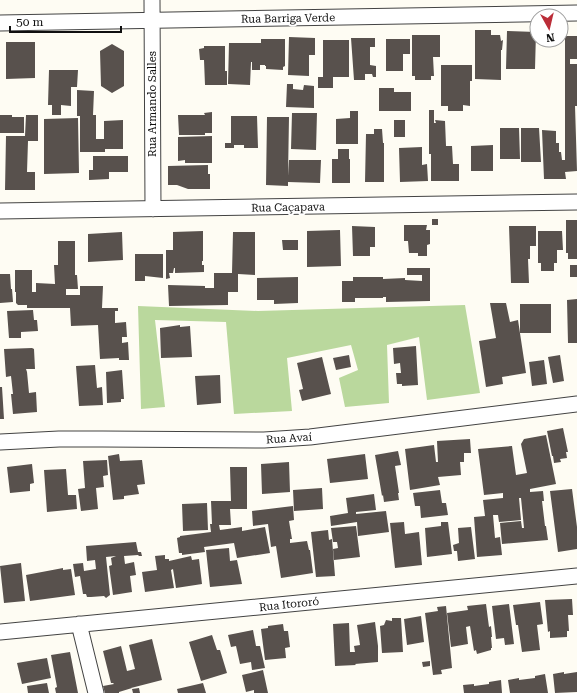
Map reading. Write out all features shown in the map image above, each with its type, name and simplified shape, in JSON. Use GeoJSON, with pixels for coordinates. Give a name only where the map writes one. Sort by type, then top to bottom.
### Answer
{"type":"FeatureCollection","features":[{"type":"Feature","properties":{"kind":"street","name":"Rua Armando Salles"},"geometry":{"type":"LineString","coordinates":[[152,0],[153,209]]}},
{"type":"Feature","properties":{"kind":"street","name":"Rua Barriga Verde"},"geometry":{"type":"LineString","coordinates":[[0,23],[577,13]]}},
{"type":"Feature","properties":{"kind":"street","name":"Rua Caçapava"},"geometry":{"type":"LineString","coordinates":[[0,211],[577,202]]}},
{"type":"Feature","properties":{"kind":"street","name":"Rua Avaí"},"geometry":{"type":"LineString","coordinates":[[0,442],[88,439],[272,440],[310,437],[577,404]]}},
{"type":"Feature","properties":{"kind":"street","name":"Rua Itororó"},"geometry":{"type":"LineString","coordinates":[[0,632],[577,576]]}},
{"type":"Feature","properties":{"kind":"street"},"geometry":{"type":"LineString","coordinates":[[79,624],[96,693]]}},
{"type":"Feature","properties":{"kind":"green space"},"geometry":{"type":"Polygon","coordinates":[[[465,305],[480,393],[427,400],[419,337],[387,345],[389,403],[345,407],[339,378],[358,370],[351,345],[287,358],[292,411],[234,414],[226,322],[155,320],[165,407],[141,409],[138,306],[258,311],[465,305]]]}},
{"type":"Feature","properties":{"kind":"building"},"geometry":{"type":"Polygon","coordinates":[[[475,30],[491,30],[491,35],[500,35],[501,41],[503,40],[501,50],[501,80],[475,79],[475,30]]]}},
{"type":"Feature","properties":{"kind":"building"},"geometry":{"type":"Polygon","coordinates":[[[507,31],[529,32],[529,48],[536,48],[535,69],[506,69],[507,31]]]}},
{"type":"Feature","properties":{"kind":"building"},"geometry":{"type":"Polygon","coordinates":[[[412,35],[440,35],[440,57],[433,57],[434,76],[431,76],[431,80],[415,80],[415,76],[412,76],[412,35]]]}},
{"type":"Feature","properties":{"kind":"building"},"geometry":{"type":"Polygon","coordinates":[[[569,36],[577,36],[577,59],[570,59],[570,64],[577,64],[577,106],[575,106],[577,171],[565,172],[566,179],[544,179],[542,130],[556,131],[556,143],[559,143],[559,152],[561,152],[562,160],[565,160],[565,48],[569,48],[569,36]]]}},
{"type":"Feature","properties":{"kind":"building"},"geometry":{"type":"Polygon","coordinates":[[[289,37],[315,38],[315,55],[309,55],[309,76],[288,75],[289,37]]]}},
{"type":"Feature","properties":{"kind":"building"},"geometry":{"type":"Polygon","coordinates":[[[351,38],[375,38],[375,47],[370,47],[370,65],[376,66],[376,77],[373,77],[372,74],[365,74],[365,80],[354,80],[351,38]]]}},
{"type":"Feature","properties":{"kind":"building"},"geometry":{"type":"Polygon","coordinates":[[[261,39],[285,39],[285,66],[283,67],[283,70],[266,69],[265,65],[260,65],[260,70],[252,70],[251,62],[250,85],[228,84],[229,43],[261,43],[261,39]]]}},
{"type":"Feature","properties":{"kind":"building"},"geometry":{"type":"Polygon","coordinates":[[[386,39],[410,39],[410,54],[403,54],[403,71],[386,71],[386,39]]]}},
{"type":"Feature","properties":{"kind":"building"},"geometry":{"type":"Polygon","coordinates":[[[323,40],[349,40],[349,77],[333,77],[333,88],[318,88],[318,77],[323,77],[323,40]]]}},
{"type":"Feature","properties":{"kind":"building"},"geometry":{"type":"Polygon","coordinates":[[[6,42],[35,42],[35,78],[6,79],[6,42]]]}},
{"type":"Feature","properties":{"kind":"building"},"geometry":{"type":"Polygon","coordinates":[[[112,44],[124,51],[124,86],[112,93],[101,86],[100,51],[112,44]]]}},
{"type":"Feature","properties":{"kind":"building"},"geometry":{"type":"Polygon","coordinates":[[[204,46],[225,46],[225,71],[227,71],[227,85],[205,85],[204,60],[200,60],[199,49],[204,48],[204,46]]]}},
{"type":"Feature","properties":{"kind":"building"},"geometry":{"type":"Polygon","coordinates":[[[441,65],[472,65],[472,81],[470,81],[470,106],[463,105],[463,111],[448,111],[448,106],[441,106],[441,65]]]}},
{"type":"Feature","properties":{"kind":"building"},"geometry":{"type":"Polygon","coordinates":[[[49,70],[78,70],[77,87],[71,87],[71,106],[61,105],[61,115],[52,115],[52,105],[48,105],[49,70]]]}},
{"type":"Feature","properties":{"kind":"building"},"geometry":{"type":"Polygon","coordinates":[[[287,84],[293,84],[293,89],[303,90],[304,85],[314,86],[314,108],[286,107],[287,84]]]}},
{"type":"Feature","properties":{"kind":"building"},"geometry":{"type":"Polygon","coordinates":[[[379,88],[394,88],[394,92],[411,92],[411,111],[379,111],[379,88]]]}},
{"type":"Feature","properties":{"kind":"building"},"geometry":{"type":"Polygon","coordinates":[[[77,90],[94,91],[93,115],[96,115],[96,139],[104,139],[104,121],[123,120],[123,149],[105,149],[105,152],[80,152],[80,116],[77,116],[77,90]]]}},
{"type":"Feature","properties":{"kind":"building"},"geometry":{"type":"Polygon","coordinates":[[[429,110],[434,110],[434,123],[436,123],[435,120],[445,121],[446,146],[452,146],[453,164],[459,164],[459,181],[431,181],[431,154],[429,154],[429,110]]]}},
{"type":"Feature","properties":{"kind":"building"},"geometry":{"type":"Polygon","coordinates":[[[350,111],[358,111],[358,144],[336,144],[336,119],[350,118],[350,111]]]}},
{"type":"Feature","properties":{"kind":"building"},"geometry":{"type":"Polygon","coordinates":[[[212,112],[212,133],[205,133],[205,135],[179,135],[178,115],[205,115],[204,113],[212,112]]]}},
{"type":"Feature","properties":{"kind":"building"},"geometry":{"type":"Polygon","coordinates":[[[292,113],[317,113],[316,150],[291,149],[292,113]]]}},
{"type":"Feature","properties":{"kind":"building"},"geometry":{"type":"Polygon","coordinates":[[[0,115],[24,117],[24,133],[0,133],[0,115]]]}},
{"type":"Feature","properties":{"kind":"building"},"geometry":{"type":"Polygon","coordinates":[[[26,115],[38,115],[38,141],[28,141],[27,172],[35,172],[35,190],[5,190],[6,136],[25,136],[26,115]]]}},
{"type":"Feature","properties":{"kind":"building"},"geometry":{"type":"Polygon","coordinates":[[[231,116],[257,116],[258,148],[244,148],[244,145],[234,145],[234,148],[225,148],[225,143],[231,143],[231,116]]]}},
{"type":"Feature","properties":{"kind":"building"},"geometry":{"type":"Polygon","coordinates":[[[267,117],[289,117],[288,176],[289,160],[321,160],[320,183],[288,182],[288,186],[266,185],[267,117]]]}},
{"type":"Feature","properties":{"kind":"building"},"geometry":{"type":"Polygon","coordinates":[[[78,118],[79,173],[44,174],[44,119],[78,118]]]}},
{"type":"Feature","properties":{"kind":"building"},"geometry":{"type":"Polygon","coordinates":[[[394,120],[405,120],[405,137],[394,137],[394,120]]]}},
{"type":"Feature","properties":{"kind":"building"},"geometry":{"type":"Polygon","coordinates":[[[500,128],[519,128],[520,159],[500,159],[500,128]]]}},
{"type":"Feature","properties":{"kind":"building"},"geometry":{"type":"Polygon","coordinates":[[[521,128],[539,128],[541,162],[521,162],[521,128]]]}},
{"type":"Feature","properties":{"kind":"building"},"geometry":{"type":"Polygon","coordinates":[[[374,129],[382,129],[384,143],[384,182],[365,182],[366,134],[374,134],[374,129]]]}},
{"type":"Feature","properties":{"kind":"building"},"geometry":{"type":"Polygon","coordinates":[[[212,136],[212,163],[185,163],[185,160],[178,161],[178,137],[212,136]]]}},
{"type":"Feature","properties":{"kind":"building"},"geometry":{"type":"Polygon","coordinates":[[[493,145],[493,171],[471,171],[471,146],[493,145]]]}},
{"type":"Feature","properties":{"kind":"building"},"geometry":{"type":"Polygon","coordinates":[[[422,147],[422,165],[427,164],[428,181],[400,182],[399,148],[422,147]]]}},
{"type":"Feature","properties":{"kind":"building"},"geometry":{"type":"Polygon","coordinates":[[[338,149],[349,149],[350,183],[332,183],[332,159],[338,159],[338,149]]]}},
{"type":"Feature","properties":{"kind":"building"},"geometry":{"type":"Polygon","coordinates":[[[93,156],[128,156],[128,172],[109,172],[109,179],[89,180],[89,170],[93,170],[93,156]]]}},
{"type":"Feature","properties":{"kind":"building"},"geometry":{"type":"Polygon","coordinates":[[[208,165],[208,174],[210,174],[210,189],[188,189],[177,185],[168,185],[168,166],[208,165]]]}},
{"type":"Feature","properties":{"kind":"building"},"geometry":{"type":"Polygon","coordinates":[[[432,219],[438,219],[438,225],[432,225],[432,219]]]}},
{"type":"Feature","properties":{"kind":"building"},"geometry":{"type":"Polygon","coordinates":[[[566,220],[577,220],[577,259],[568,259],[568,253],[566,253],[566,220]]]}},
{"type":"Feature","properties":{"kind":"building"},"geometry":{"type":"Polygon","coordinates":[[[404,225],[427,225],[426,230],[430,230],[430,244],[427,245],[427,256],[418,256],[418,253],[409,253],[408,241],[404,241],[404,225]]]}},
{"type":"Feature","properties":{"kind":"building"},"geometry":{"type":"Polygon","coordinates":[[[352,226],[375,227],[375,247],[370,247],[370,256],[353,256],[352,226]]]}},
{"type":"Feature","properties":{"kind":"building"},"geometry":{"type":"Polygon","coordinates":[[[509,226],[536,226],[536,246],[530,246],[530,259],[528,259],[529,283],[511,283],[509,226]]]}},
{"type":"Feature","properties":{"kind":"building"},"geometry":{"type":"Polygon","coordinates":[[[340,230],[341,266],[307,267],[307,231],[340,230]]]}},
{"type":"Feature","properties":{"kind":"building"},"geometry":{"type":"Polygon","coordinates":[[[203,231],[202,265],[204,265],[204,272],[175,273],[174,268],[173,273],[169,273],[170,278],[166,279],[166,250],[173,250],[173,232],[203,231]]]}},
{"type":"Feature","properties":{"kind":"building"},"geometry":{"type":"Polygon","coordinates":[[[538,231],[562,231],[563,250],[557,250],[557,263],[554,263],[554,271],[541,271],[541,263],[538,263],[538,231]]]}},
{"type":"Feature","properties":{"kind":"building"},"geometry":{"type":"Polygon","coordinates":[[[122,232],[123,260],[88,262],[88,234],[122,232]]]}},
{"type":"Feature","properties":{"kind":"building"},"geometry":{"type":"Polygon","coordinates":[[[233,232],[255,232],[255,275],[238,274],[238,292],[228,292],[228,305],[169,306],[168,285],[205,286],[205,288],[214,288],[214,273],[232,273],[233,232]]]}},
{"type":"Feature","properties":{"kind":"building"},"geometry":{"type":"Polygon","coordinates":[[[282,240],[298,240],[298,250],[283,250],[282,240]]]}},
{"type":"Feature","properties":{"kind":"building"},"geometry":{"type":"Polygon","coordinates":[[[58,241],[75,241],[75,275],[77,275],[78,289],[66,289],[66,295],[80,295],[80,286],[103,286],[102,308],[118,308],[118,311],[115,311],[115,323],[126,322],[127,337],[122,337],[122,343],[128,342],[129,360],[119,360],[119,358],[100,359],[98,325],[71,326],[70,308],[27,308],[27,305],[18,305],[16,303],[15,270],[32,270],[32,292],[36,292],[36,283],[55,284],[54,265],[58,265],[58,241]]]}},
{"type":"Feature","properties":{"kind":"building"},"geometry":{"type":"Polygon","coordinates":[[[135,254],[163,254],[163,278],[145,276],[145,281],[135,281],[135,254]]]}},
{"type":"Feature","properties":{"kind":"building"},"geometry":{"type":"Polygon","coordinates":[[[570,265],[577,265],[577,277],[570,277],[570,265]]]}},
{"type":"Feature","properties":{"kind":"building"},"geometry":{"type":"Polygon","coordinates":[[[407,268],[430,268],[430,301],[386,302],[386,297],[383,297],[355,298],[355,302],[342,302],[342,281],[353,281],[353,277],[383,277],[383,279],[405,278],[405,280],[422,281],[422,275],[407,275],[407,268]]]}},
{"type":"Feature","properties":{"kind":"building"},"geometry":{"type":"Polygon","coordinates":[[[0,274],[10,274],[13,302],[0,303],[0,274]]]}},
{"type":"Feature","properties":{"kind":"building"},"geometry":{"type":"Polygon","coordinates":[[[298,277],[298,303],[274,304],[274,300],[257,300],[257,278],[298,277]]]}},
{"type":"Feature","properties":{"kind":"building"},"geometry":{"type":"Polygon","coordinates":[[[577,299],[577,343],[568,343],[567,300],[577,299]]]}},
{"type":"Feature","properties":{"kind":"building"},"geometry":{"type":"Polygon","coordinates":[[[490,303],[506,303],[510,322],[518,320],[526,373],[502,377],[503,384],[486,387],[479,341],[496,338],[490,303]]]}},
{"type":"Feature","properties":{"kind":"building"},"geometry":{"type":"Polygon","coordinates":[[[520,304],[551,304],[551,333],[520,333],[520,304]]]}},
{"type":"Feature","properties":{"kind":"building"},"geometry":{"type":"Polygon","coordinates":[[[33,310],[34,320],[37,320],[38,331],[21,332],[21,338],[9,338],[7,311],[33,310]]]}},
{"type":"Feature","properties":{"kind":"building"},"geometry":{"type":"Polygon","coordinates":[[[180,325],[180,327],[190,326],[192,357],[161,358],[160,328],[180,325]]]}},
{"type":"Feature","properties":{"kind":"building"},"geometry":{"type":"Polygon","coordinates":[[[416,346],[418,385],[402,386],[402,384],[397,384],[396,373],[401,373],[400,363],[394,364],[393,348],[416,346]]]}},
{"type":"Feature","properties":{"kind":"building"},"geometry":{"type":"Polygon","coordinates":[[[4,349],[34,349],[35,369],[26,369],[29,393],[36,392],[37,412],[13,414],[11,376],[6,377],[4,349]]]}},
{"type":"Feature","properties":{"kind":"building"},"geometry":{"type":"Polygon","coordinates":[[[349,355],[351,367],[336,370],[333,358],[349,355]]]}},
{"type":"Feature","properties":{"kind":"building"},"geometry":{"type":"Polygon","coordinates":[[[560,355],[564,381],[553,383],[548,357],[560,355]]]}},
{"type":"Feature","properties":{"kind":"building"},"geometry":{"type":"Polygon","coordinates":[[[322,357],[331,394],[302,401],[299,390],[303,389],[297,363],[322,357]]]}},
{"type":"Feature","properties":{"kind":"building"},"geometry":{"type":"Polygon","coordinates":[[[544,360],[547,384],[532,386],[529,362],[544,360]]]}},
{"type":"Feature","properties":{"kind":"building"},"geometry":{"type":"Polygon","coordinates":[[[95,365],[97,388],[102,387],[103,405],[79,406],[76,366],[95,365]]]}},
{"type":"Feature","properties":{"kind":"building"},"geometry":{"type":"Polygon","coordinates":[[[122,370],[124,399],[121,399],[121,402],[107,403],[106,372],[122,370]]]}},
{"type":"Feature","properties":{"kind":"building"},"geometry":{"type":"Polygon","coordinates":[[[220,375],[221,403],[197,405],[195,376],[220,375]]]}},
{"type":"Feature","properties":{"kind":"building"},"geometry":{"type":"Polygon","coordinates":[[[0,387],[2,387],[4,419],[0,419],[0,387]]]}},
{"type":"Feature","properties":{"kind":"building"},"geometry":{"type":"Polygon","coordinates":[[[563,428],[568,452],[566,452],[567,458],[560,459],[561,462],[554,463],[547,431],[563,428]]]}},
{"type":"Feature","properties":{"kind":"building"},"geometry":{"type":"Polygon","coordinates":[[[546,435],[556,484],[530,489],[530,492],[543,491],[544,501],[542,501],[548,540],[502,544],[500,523],[521,521],[522,528],[524,528],[521,498],[519,498],[521,520],[499,522],[498,515],[493,515],[495,538],[500,537],[502,555],[477,557],[474,517],[485,516],[483,500],[503,498],[503,493],[484,495],[478,449],[512,446],[516,475],[527,473],[521,444],[524,439],[546,435]]]}},
{"type":"Feature","properties":{"kind":"building"},"geometry":{"type":"Polygon","coordinates":[[[470,439],[471,453],[464,453],[464,462],[460,462],[461,475],[438,477],[440,485],[410,490],[405,449],[434,445],[436,462],[438,462],[437,441],[470,439]]]}},
{"type":"Feature","properties":{"kind":"building"},"geometry":{"type":"Polygon","coordinates":[[[398,451],[401,465],[395,466],[399,500],[384,502],[375,455],[398,451]]]}},
{"type":"Feature","properties":{"kind":"building"},"geometry":{"type":"Polygon","coordinates":[[[119,454],[120,461],[142,460],[145,484],[137,485],[139,494],[124,496],[124,499],[113,500],[108,456],[119,454]]]}},
{"type":"Feature","properties":{"kind":"building"},"geometry":{"type":"Polygon","coordinates":[[[365,454],[368,479],[330,483],[327,459],[365,454]]]}},
{"type":"Feature","properties":{"kind":"building"},"geometry":{"type":"Polygon","coordinates":[[[107,460],[108,475],[103,476],[104,487],[96,488],[98,509],[81,511],[78,489],[85,488],[83,461],[107,460]]]}},
{"type":"Feature","properties":{"kind":"building"},"geometry":{"type":"Polygon","coordinates":[[[289,462],[290,492],[262,494],[261,464],[289,462]]]}},
{"type":"Feature","properties":{"kind":"building"},"geometry":{"type":"Polygon","coordinates":[[[32,464],[34,483],[30,484],[30,491],[10,493],[7,467],[32,464]]]}},
{"type":"Feature","properties":{"kind":"building"},"geometry":{"type":"Polygon","coordinates":[[[230,467],[247,467],[247,509],[230,509],[231,525],[219,525],[220,530],[242,527],[242,531],[265,527],[270,553],[237,558],[234,543],[204,547],[205,552],[182,555],[182,553],[179,553],[177,538],[180,536],[211,532],[211,501],[231,501],[230,467]]]}},
{"type":"Feature","properties":{"kind":"building"},"geometry":{"type":"Polygon","coordinates":[[[66,469],[68,495],[76,495],[77,509],[47,512],[44,470],[66,469]]]}},
{"type":"Feature","properties":{"kind":"building"},"geometry":{"type":"Polygon","coordinates":[[[322,488],[323,509],[294,511],[293,490],[322,488]]]}},
{"type":"Feature","properties":{"kind":"building"},"geometry":{"type":"Polygon","coordinates":[[[572,489],[577,527],[577,549],[558,552],[550,491],[572,489]]]}},
{"type":"Feature","properties":{"kind":"building"},"geometry":{"type":"Polygon","coordinates":[[[440,490],[442,503],[446,503],[448,515],[421,518],[420,506],[415,506],[413,493],[440,490]]]}},
{"type":"Feature","properties":{"kind":"building"},"geometry":{"type":"Polygon","coordinates":[[[374,494],[376,510],[356,512],[356,514],[386,511],[389,532],[358,536],[357,522],[331,526],[330,516],[348,513],[346,498],[374,494]]]}},
{"type":"Feature","properties":{"kind":"building"},"geometry":{"type":"Polygon","coordinates":[[[207,503],[208,530],[183,531],[182,504],[207,503]]]}},
{"type":"Feature","properties":{"kind":"building"},"geometry":{"type":"Polygon","coordinates":[[[293,506],[294,520],[289,521],[292,539],[290,539],[290,543],[307,541],[310,550],[313,573],[281,578],[276,546],[271,547],[268,524],[253,526],[252,511],[293,506]]]}},
{"type":"Feature","properties":{"kind":"building"},"geometry":{"type":"Polygon","coordinates":[[[404,522],[405,534],[419,532],[422,565],[395,568],[390,523],[404,522]]]}},
{"type":"Feature","properties":{"kind":"building"},"geometry":{"type":"Polygon","coordinates":[[[441,522],[448,522],[452,554],[427,557],[425,528],[441,526],[441,522]]]}},
{"type":"Feature","properties":{"kind":"building"},"geometry":{"type":"Polygon","coordinates":[[[356,526],[360,557],[334,560],[333,549],[338,548],[337,542],[333,542],[331,528],[356,526]]]}},
{"type":"Feature","properties":{"kind":"building"},"geometry":{"type":"Polygon","coordinates":[[[471,527],[475,559],[458,561],[457,551],[454,551],[453,545],[459,543],[458,528],[471,527]]]}},
{"type":"Feature","properties":{"kind":"building"},"geometry":{"type":"Polygon","coordinates":[[[328,530],[329,540],[332,539],[335,576],[316,577],[311,532],[328,530]]]}},
{"type":"Feature","properties":{"kind":"building"},"geometry":{"type":"Polygon","coordinates":[[[136,542],[138,552],[141,552],[142,556],[124,556],[125,564],[134,562],[136,575],[130,576],[132,592],[113,595],[109,566],[112,565],[111,558],[116,556],[106,557],[110,595],[106,598],[104,596],[87,597],[86,594],[83,594],[80,576],[75,577],[73,564],[83,563],[84,571],[96,569],[95,560],[87,561],[86,546],[136,542]]]}},
{"type":"Feature","properties":{"kind":"building"},"geometry":{"type":"Polygon","coordinates":[[[229,548],[230,561],[237,560],[242,584],[210,587],[206,550],[229,548]]]}},
{"type":"Feature","properties":{"kind":"building"},"geometry":{"type":"Polygon","coordinates":[[[165,555],[165,559],[169,559],[169,561],[191,556],[192,560],[199,559],[202,584],[176,588],[173,569],[171,570],[174,588],[145,592],[142,572],[157,570],[155,556],[165,555]]]}},
{"type":"Feature","properties":{"kind":"building"},"geometry":{"type":"Polygon","coordinates":[[[21,563],[25,601],[4,603],[0,566],[21,563]]]}},
{"type":"Feature","properties":{"kind":"building"},"geometry":{"type":"Polygon","coordinates":[[[63,568],[63,570],[71,569],[75,595],[30,601],[26,575],[63,568]]]}},
{"type":"Feature","properties":{"kind":"building"},"geometry":{"type":"Polygon","coordinates":[[[572,599],[573,615],[568,615],[569,631],[567,631],[567,637],[550,638],[550,631],[548,632],[545,600],[572,599]]]}},
{"type":"Feature","properties":{"kind":"building"},"geometry":{"type":"Polygon","coordinates":[[[540,602],[543,624],[537,625],[540,650],[522,652],[513,605],[540,602]]]}},
{"type":"Feature","properties":{"kind":"building"},"geometry":{"type":"Polygon","coordinates":[[[486,604],[489,627],[491,626],[491,650],[477,654],[476,650],[474,651],[470,626],[466,627],[468,644],[451,647],[447,613],[468,610],[467,606],[486,604]]]}},
{"type":"Feature","properties":{"kind":"building"},"geometry":{"type":"Polygon","coordinates":[[[509,604],[514,644],[505,645],[504,638],[496,639],[492,606],[509,604]]]}},
{"type":"Feature","properties":{"kind":"building"},"geometry":{"type":"Polygon","coordinates":[[[446,606],[452,668],[441,670],[442,674],[433,675],[425,613],[438,611],[437,607],[446,606]]]}},
{"type":"Feature","properties":{"kind":"building"},"geometry":{"type":"Polygon","coordinates":[[[421,616],[424,642],[407,645],[404,619],[421,616]]]}},
{"type":"Feature","properties":{"kind":"building"},"geometry":{"type":"Polygon","coordinates":[[[392,618],[401,618],[403,652],[382,653],[380,626],[384,625],[386,620],[392,621],[392,618]]]}},
{"type":"Feature","properties":{"kind":"building"},"geometry":{"type":"Polygon","coordinates":[[[375,622],[378,662],[335,666],[333,624],[349,623],[350,652],[355,652],[354,646],[360,645],[357,625],[375,622]]]}},
{"type":"Feature","properties":{"kind":"building"},"geometry":{"type":"Polygon","coordinates":[[[283,624],[284,631],[288,631],[290,647],[285,648],[286,658],[265,660],[261,629],[268,628],[268,626],[283,624]]]}},
{"type":"Feature","properties":{"kind":"building"},"geometry":{"type":"Polygon","coordinates":[[[253,630],[256,646],[260,646],[265,668],[252,670],[251,662],[240,664],[236,646],[231,647],[228,635],[253,630]]]}},
{"type":"Feature","properties":{"kind":"building"},"geometry":{"type":"Polygon","coordinates":[[[212,635],[217,650],[220,650],[227,673],[201,681],[189,642],[212,635]]]}},
{"type":"Feature","properties":{"kind":"building"},"geometry":{"type":"Polygon","coordinates":[[[152,639],[162,680],[131,688],[119,693],[105,693],[103,686],[114,684],[111,683],[103,651],[121,646],[127,671],[135,669],[129,645],[152,639]]]}},
{"type":"Feature","properties":{"kind":"building"},"geometry":{"type":"Polygon","coordinates":[[[70,652],[78,693],[56,693],[55,688],[57,687],[51,655],[70,652]]]}},
{"type":"Feature","properties":{"kind":"building"},"geometry":{"type":"Polygon","coordinates":[[[47,658],[51,678],[22,684],[17,663],[47,658]]]}},
{"type":"Feature","properties":{"kind":"building"},"geometry":{"type":"Polygon","coordinates":[[[430,661],[430,666],[423,667],[422,662],[430,661]]]}},
{"type":"Feature","properties":{"kind":"building"},"geometry":{"type":"Polygon","coordinates":[[[263,670],[268,693],[254,693],[254,690],[246,692],[242,675],[263,670]]]}},
{"type":"Feature","properties":{"kind":"building"},"geometry":{"type":"Polygon","coordinates":[[[564,672],[564,674],[577,672],[577,692],[555,693],[553,674],[564,672]]]}},
{"type":"Feature","properties":{"kind":"building"},"geometry":{"type":"Polygon","coordinates":[[[545,674],[548,693],[510,693],[508,680],[535,678],[535,676],[545,674]]]}},
{"type":"Feature","properties":{"kind":"building"},"geometry":{"type":"Polygon","coordinates":[[[501,680],[502,693],[464,693],[463,685],[474,684],[474,686],[489,684],[489,682],[501,680]]]}},
{"type":"Feature","properties":{"kind":"building"},"geometry":{"type":"Polygon","coordinates":[[[47,683],[49,693],[28,693],[27,686],[47,683]]]}},
{"type":"Feature","properties":{"kind":"building"},"geometry":{"type":"Polygon","coordinates":[[[203,683],[206,693],[178,693],[177,689],[203,683]]]}},
{"type":"Feature","properties":{"kind":"building"},"geometry":{"type":"Polygon","coordinates":[[[139,688],[140,693],[133,693],[132,689],[139,688]]]}}]}
